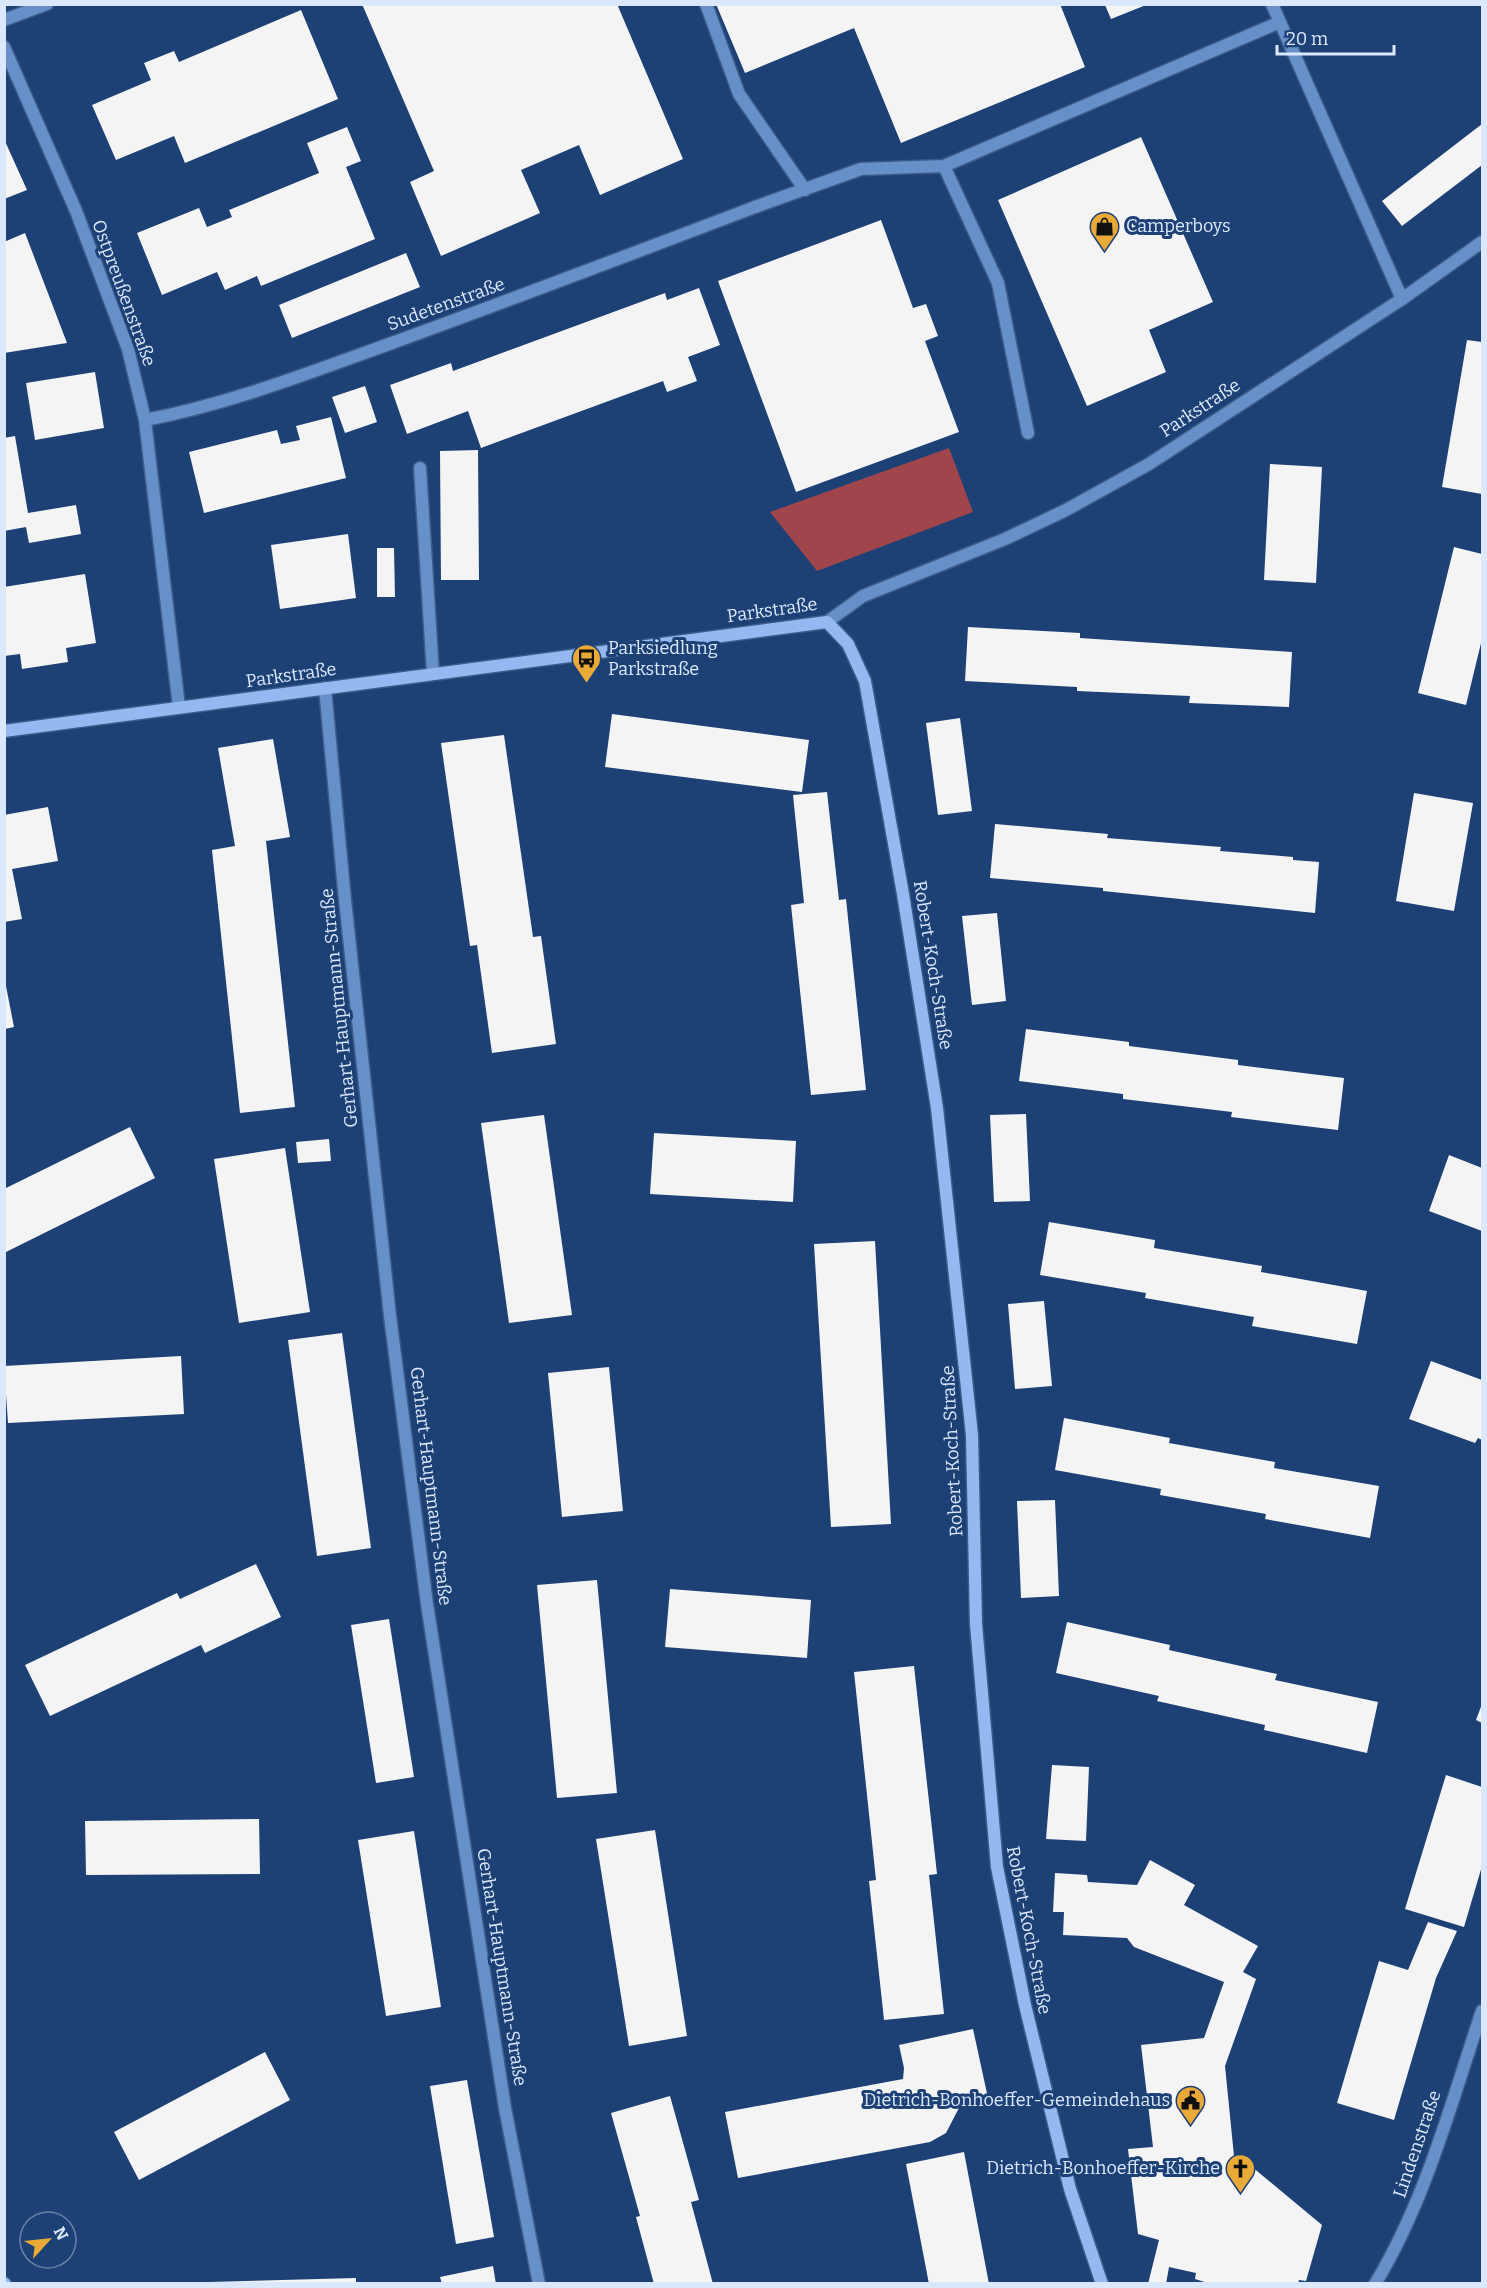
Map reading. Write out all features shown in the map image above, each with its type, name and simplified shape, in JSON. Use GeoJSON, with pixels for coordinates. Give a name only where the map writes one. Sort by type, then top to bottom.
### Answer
{"type":"FeatureCollection","features":[{"type":"Feature","properties":{"kind":"street"},"geometry":{"type":"LineString","coordinates":[[4,20],[47,4]]}},
{"type":"Feature","properties":{"kind":"street"},"geometry":{"type":"LineString","coordinates":[[706,4],[739,94],[805,190]]}},
{"type":"Feature","properties":{"kind":"street"},"geometry":{"type":"LineString","coordinates":[[1272,4],[1402,299]]}},
{"type":"Feature","properties":{"kind":"street"},"geometry":{"type":"LineString","coordinates":[[1028,433],[998,283],[944,166],[1280,22]]}},
{"type":"Feature","properties":{"kind":"street","name":"Ostpreußenstraße"},"geometry":{"type":"LineString","coordinates":[[4,47],[76,211],[118,317],[128,349],[145,420],[178,707]]}},
{"type":"Feature","properties":{"kind":"street","name":"Sudetenstraße"},"geometry":{"type":"LineString","coordinates":[[145,420],[192,411],[255,392],[861,169],[944,166]]}},
{"type":"Feature","properties":{"kind":"street","name":"Parkstraße"},"geometry":{"type":"LineString","coordinates":[[4,731],[827,622],[863,596],[1005,539],[1066,510],[1149,464],[1402,299],[1482,242]]}},
{"type":"Feature","properties":{"kind":"street"},"geometry":{"type":"LineString","coordinates":[[420,468],[433,674]]}},
{"type":"Feature","properties":{"kind":"street","name":"Robert-Koch-Straße"},"geometry":{"type":"LineString","coordinates":[[827,622],[848,644],[865,681],[903,894],[937,1108],[972,1435],[976,1624],[997,1867],[1022,1994],[1058,2144],[1077,2216],[1102,2283]]}},
{"type":"Feature","properties":{"kind":"street","name":"Gerhart-Hauptmann-Straße"},"geometry":{"type":"LineString","coordinates":[[325,688],[345,900],[390,1316],[427,1604],[505,2108],[540,2283]]}},
{"type":"Feature","properties":{"kind":"street","name":"Lindenstraße"},"geometry":{"type":"LineString","coordinates":[[1375,2283],[1404,2231],[1420,2193],[1482,2011]]}},
{"type":"Feature","properties":{"kind":"shaded area"},"geometry":{"type":"Polygon","coordinates":[[[949,448],[973,512],[817,571],[770,512],[949,448]]]}},
{"type":"Feature","properties":{"kind":"building"},"geometry":{"type":"Polygon","coordinates":[[[362,4],[617,4],[683,159],[600,195],[579,145],[521,170],[540,213],[441,256],[410,182],[434,171],[362,4]]]}},
{"type":"Feature","properties":{"kind":"building"},"geometry":{"type":"Polygon","coordinates":[[[716,4],[1060,4],[1085,67],[901,143],[854,28],[745,73],[716,4]]]}},
{"type":"Feature","properties":{"kind":"building"},"geometry":{"type":"Polygon","coordinates":[[[1105,5],[1146,5],[1111,19],[1105,5]]]}},
{"type":"Feature","properties":{"kind":"building"},"geometry":{"type":"Polygon","coordinates":[[[301,10],[338,99],[185,163],[174,136],[116,160],[92,105],[151,80],[144,63],[174,51],[179,62],[301,10]]]}},
{"type":"Feature","properties":{"kind":"building"},"geometry":{"type":"Polygon","coordinates":[[[1482,124],[1482,165],[1402,226],[1382,201],[1482,124]]]}},
{"type":"Feature","properties":{"kind":"building"},"geometry":{"type":"Polygon","coordinates":[[[347,127],[361,161],[346,167],[375,239],[261,286],[257,276],[225,290],[217,272],[162,295],[137,233],[199,208],[207,227],[232,217],[229,210],[319,173],[307,143],[347,127]]]}},
{"type":"Feature","properties":{"kind":"building","name":"Camperboys"},"geometry":{"type":"Polygon","coordinates":[[[1141,137],[1213,302],[1149,330],[1166,372],[1087,406],[998,200],[1141,137]]]}},
{"type":"Feature","properties":{"kind":"building"},"geometry":{"type":"Polygon","coordinates":[[[4,139],[27,190],[4,199],[4,139]]]}},
{"type":"Feature","properties":{"kind":"building"},"geometry":{"type":"Polygon","coordinates":[[[881,220],[913,308],[926,304],[938,336],[925,341],[959,432],[796,492],[718,281],[881,220]]]}},
{"type":"Feature","properties":{"kind":"building"},"geometry":{"type":"Polygon","coordinates":[[[25,233],[67,343],[4,353],[4,242],[25,233]]]}},
{"type":"Feature","properties":{"kind":"building"},"geometry":{"type":"Polygon","coordinates":[[[406,253],[420,287],[292,338],[279,305],[406,253]]]}},
{"type":"Feature","properties":{"kind":"building"},"geometry":{"type":"Polygon","coordinates":[[[699,288],[720,345],[688,357],[697,381],[667,392],[663,381],[481,448],[468,411],[407,434],[390,385],[451,363],[453,371],[665,293],[667,300],[699,288]]]}},
{"type":"Feature","properties":{"kind":"building"},"geometry":{"type":"Polygon","coordinates":[[[1467,340],[1482,342],[1482,494],[1442,487],[1467,340]]]}},
{"type":"Feature","properties":{"kind":"building"},"geometry":{"type":"Polygon","coordinates":[[[95,372],[104,428],[35,440],[26,383],[95,372]]]}},
{"type":"Feature","properties":{"kind":"building"},"geometry":{"type":"Polygon","coordinates":[[[365,386],[377,422],[345,433],[332,397],[365,386]]]}},
{"type":"Feature","properties":{"kind":"building"},"geometry":{"type":"Polygon","coordinates":[[[331,417],[346,478],[204,513],[189,452],[277,430],[281,444],[300,440],[296,426],[331,417]]]}},
{"type":"Feature","properties":{"kind":"building"},"geometry":{"type":"Polygon","coordinates":[[[15,436],[28,513],[76,505],[81,534],[29,543],[26,527],[4,531],[4,438],[15,436]]]}},
{"type":"Feature","properties":{"kind":"building"},"geometry":{"type":"Polygon","coordinates":[[[478,450],[479,580],[441,580],[440,451],[478,450]]]}},
{"type":"Feature","properties":{"kind":"building"},"geometry":{"type":"Polygon","coordinates":[[[1270,464],[1322,467],[1316,583],[1264,580],[1270,464]]]}},
{"type":"Feature","properties":{"kind":"building"},"geometry":{"type":"Polygon","coordinates":[[[348,534],[356,598],[280,609],[271,545],[348,534]]]}},
{"type":"Feature","properties":{"kind":"building"},"geometry":{"type":"Polygon","coordinates":[[[1454,547],[1482,554],[1482,639],[1466,705],[1418,693],[1454,547]]]}},
{"type":"Feature","properties":{"kind":"building"},"geometry":{"type":"Polygon","coordinates":[[[377,548],[394,548],[395,597],[377,597],[377,548]]]}},
{"type":"Feature","properties":{"kind":"building"},"geometry":{"type":"Polygon","coordinates":[[[85,574],[96,643],[66,648],[68,662],[22,669],[20,654],[4,656],[4,587],[85,574]]]}},
{"type":"Feature","properties":{"kind":"building"},"geometry":{"type":"Polygon","coordinates":[[[968,627],[1080,633],[1080,638],[1292,652],[1289,707],[1189,703],[1190,696],[1077,691],[1077,687],[965,681],[968,627]]]}},
{"type":"Feature","properties":{"kind":"building"},"geometry":{"type":"Polygon","coordinates":[[[612,714],[809,740],[802,792],[605,767],[612,714]]]}},
{"type":"Feature","properties":{"kind":"building"},"geometry":{"type":"Polygon","coordinates":[[[960,718],[972,811],[938,815],[926,723],[960,718]]]}},
{"type":"Feature","properties":{"kind":"building"},"geometry":{"type":"Polygon","coordinates":[[[504,735],[533,937],[541,936],[556,1044],[492,1053],[477,945],[470,946],[441,743],[504,735]]]}},
{"type":"Feature","properties":{"kind":"building"},"geometry":{"type":"Polygon","coordinates":[[[273,739],[290,837],[266,841],[295,1107],[240,1113],[212,850],[235,846],[218,748],[273,739]]]}},
{"type":"Feature","properties":{"kind":"building"},"geometry":{"type":"Polygon","coordinates":[[[827,792],[839,900],[846,899],[866,1090],[811,1095],[791,905],[804,903],[793,795],[827,792]]]}},
{"type":"Feature","properties":{"kind":"building"},"geometry":{"type":"Polygon","coordinates":[[[1414,793],[1473,803],[1454,911],[1396,901],[1414,793]]]}},
{"type":"Feature","properties":{"kind":"building"},"geometry":{"type":"Polygon","coordinates":[[[48,807],[58,861],[12,869],[22,919],[4,922],[4,815],[48,807]]]}},
{"type":"Feature","properties":{"kind":"building"},"geometry":{"type":"Polygon","coordinates":[[[995,824],[1108,834],[1107,838],[1221,847],[1220,851],[1293,857],[1293,860],[1319,862],[1315,913],[1103,891],[1103,888],[990,878],[995,824]]]}},
{"type":"Feature","properties":{"kind":"building"},"geometry":{"type":"Polygon","coordinates":[[[997,913],[1006,1001],[972,1005],[962,916],[997,913]]]}},
{"type":"Feature","properties":{"kind":"building"},"geometry":{"type":"Polygon","coordinates":[[[5,981],[14,1027],[5,1029],[5,981]]]}},
{"type":"Feature","properties":{"kind":"building"},"geometry":{"type":"Polygon","coordinates":[[[1026,1029],[1129,1042],[1129,1046],[1238,1060],[1238,1065],[1344,1078],[1338,1130],[1231,1117],[1232,1112],[1123,1099],[1123,1094],[1019,1081],[1026,1029]]]}},
{"type":"Feature","properties":{"kind":"building"},"geometry":{"type":"Polygon","coordinates":[[[1026,1114],[1030,1201],[994,1202],[990,1115],[1026,1114]]]}},
{"type":"Feature","properties":{"kind":"building"},"geometry":{"type":"Polygon","coordinates":[[[544,1115],[572,1315],[509,1323],[481,1123],[544,1115]]]}},
{"type":"Feature","properties":{"kind":"building"},"geometry":{"type":"Polygon","coordinates":[[[130,1127],[155,1178],[4,1253],[4,1189],[130,1127]]]}},
{"type":"Feature","properties":{"kind":"building"},"geometry":{"type":"Polygon","coordinates":[[[654,1133],[796,1141],[793,1202],[650,1194],[654,1133]]]}},
{"type":"Feature","properties":{"kind":"building"},"geometry":{"type":"Polygon","coordinates":[[[329,1139],[331,1161],[298,1163],[296,1142],[329,1139]]]}},
{"type":"Feature","properties":{"kind":"building"},"geometry":{"type":"Polygon","coordinates":[[[285,1148],[310,1312],[239,1323],[214,1159],[285,1148]]]}},
{"type":"Feature","properties":{"kind":"building"},"geometry":{"type":"Polygon","coordinates":[[[1449,1155],[1482,1168],[1482,1231],[1429,1211],[1449,1155]]]}},
{"type":"Feature","properties":{"kind":"building"},"geometry":{"type":"Polygon","coordinates":[[[1049,1222],[1155,1240],[1154,1248],[1262,1266],[1261,1272],[1367,1291],[1357,1344],[1252,1326],[1254,1317],[1145,1298],[1146,1293],[1040,1275],[1049,1222]]]}},
{"type":"Feature","properties":{"kind":"building"},"geometry":{"type":"Polygon","coordinates":[[[875,1241],[891,1524],[831,1527],[814,1244],[875,1241]]]}},
{"type":"Feature","properties":{"kind":"building"},"geometry":{"type":"Polygon","coordinates":[[[1044,1301],[1052,1386],[1015,1389],[1008,1304],[1044,1301]]]}},
{"type":"Feature","properties":{"kind":"building"},"geometry":{"type":"Polygon","coordinates":[[[342,1333],[371,1548],[317,1556],[288,1340],[342,1333]]]}},
{"type":"Feature","properties":{"kind":"building"},"geometry":{"type":"Polygon","coordinates":[[[181,1356],[184,1414],[8,1423],[4,1366],[181,1356]]]}},
{"type":"Feature","properties":{"kind":"building"},"geometry":{"type":"Polygon","coordinates":[[[1431,1361],[1482,1380],[1482,1440],[1478,1438],[1475,1443],[1409,1419],[1431,1361]]]}},
{"type":"Feature","properties":{"kind":"building"},"geometry":{"type":"Polygon","coordinates":[[[609,1367],[623,1511],[562,1517],[548,1373],[609,1367]]]}},
{"type":"Feature","properties":{"kind":"building"},"geometry":{"type":"Polygon","coordinates":[[[1064,1418],[1170,1438],[1169,1443],[1275,1462],[1274,1468],[1379,1486],[1370,1538],[1265,1519],[1266,1514],[1160,1495],[1161,1489],[1055,1470],[1064,1418]]]}},
{"type":"Feature","properties":{"kind":"building"},"geometry":{"type":"Polygon","coordinates":[[[1055,1500],[1059,1596],[1021,1598],[1017,1501],[1055,1500]]]}},
{"type":"Feature","properties":{"kind":"building"},"geometry":{"type":"Polygon","coordinates":[[[256,1564],[281,1617],[205,1653],[201,1645],[50,1716],[25,1665],[177,1593],[180,1599],[256,1564]]]}},
{"type":"Feature","properties":{"kind":"building"},"geometry":{"type":"Polygon","coordinates":[[[597,1580],[617,1793],[557,1798],[537,1585],[597,1580]]]}},
{"type":"Feature","properties":{"kind":"building"},"geometry":{"type":"Polygon","coordinates":[[[670,1589],[811,1600],[807,1658],[665,1647],[670,1589]]]}},
{"type":"Feature","properties":{"kind":"building"},"geometry":{"type":"Polygon","coordinates":[[[389,1619],[414,1777],[376,1783],[351,1625],[389,1619]]]}},
{"type":"Feature","properties":{"kind":"building"},"geometry":{"type":"Polygon","coordinates":[[[1067,1622],[1170,1645],[1169,1650],[1277,1674],[1275,1680],[1378,1702],[1367,1753],[1264,1730],[1265,1725],[1157,1701],[1159,1696],[1056,1673],[1067,1622]]]}},
{"type":"Feature","properties":{"kind":"building"},"geometry":{"type":"Polygon","coordinates":[[[914,1666],[937,1874],[929,1875],[944,2014],[884,2020],[869,1881],[876,1880],[854,1672],[914,1666]]]}},
{"type":"Feature","properties":{"kind":"building"},"geometry":{"type":"Polygon","coordinates":[[[1482,1704],[1482,1723],[1476,1720],[1482,1704]]]}},
{"type":"Feature","properties":{"kind":"building"},"geometry":{"type":"Polygon","coordinates":[[[1052,1765],[1089,1767],[1086,1841],[1046,1839],[1052,1765]]]}},
{"type":"Feature","properties":{"kind":"building"},"geometry":{"type":"Polygon","coordinates":[[[1446,1775],[1482,1787],[1482,1866],[1464,1927],[1405,1909],[1446,1775]]]}},
{"type":"Feature","properties":{"kind":"building"},"geometry":{"type":"Polygon","coordinates":[[[259,1819],[260,1874],[86,1875],[85,1821],[259,1819]]]}},
{"type":"Feature","properties":{"kind":"building"},"geometry":{"type":"Polygon","coordinates":[[[655,1830],[687,2036],[629,2046],[596,1839],[655,1830]]]}},
{"type":"Feature","properties":{"kind":"building"},"geometry":{"type":"Polygon","coordinates":[[[414,1831],[441,2007],[386,2016],[358,1840],[414,1831]]]}},
{"type":"Feature","properties":{"kind":"building"},"geometry":{"type":"Polygon","coordinates":[[[1150,1860],[1195,1885],[1184,1905],[1258,1946],[1243,1972],[1256,1979],[1225,2066],[1234,2156],[1245,2161],[1322,2225],[1306,2281],[1299,2280],[1298,2284],[1211,2284],[1195,2279],[1196,2273],[1169,2267],[1166,2284],[1148,2284],[1159,2240],[1138,2234],[1128,2149],[1153,2147],[1141,2045],[1204,2038],[1224,1982],[1134,1947],[1127,1938],[1063,1935],[1064,1912],[1053,1912],[1055,1873],[1087,1875],[1088,1882],[1137,1885],[1150,1860]]]}},
{"type":"Feature","properties":{"kind":"building"},"geometry":{"type":"Polygon","coordinates":[[[1428,1922],[1457,1931],[1436,1978],[1394,2120],[1337,2103],[1379,1961],[1408,1970],[1428,1922]]]}},
{"type":"Feature","properties":{"kind":"building"},"geometry":{"type":"Polygon","coordinates":[[[973,2029],[988,2098],[961,2104],[946,2133],[930,2142],[738,2178],[725,2112],[903,2079],[904,2068],[899,2045],[973,2029]]]}},
{"type":"Feature","properties":{"kind":"building"},"geometry":{"type":"Polygon","coordinates":[[[265,2052],[290,2100],[139,2180],[114,2132],[265,2052]]]}},
{"type":"Feature","properties":{"kind":"building"},"geometry":{"type":"Polygon","coordinates":[[[467,2080],[494,2237],[456,2244],[430,2086],[467,2080]]]}},
{"type":"Feature","properties":{"kind":"building"},"geometry":{"type":"Polygon","coordinates":[[[670,2096],[699,2200],[691,2202],[713,2284],[654,2284],[636,2217],[640,2216],[611,2113],[670,2096]]]}},
{"type":"Feature","properties":{"kind":"building"},"geometry":{"type":"Polygon","coordinates":[[[964,2152],[989,2284],[929,2284],[906,2164],[964,2152]]]}},
{"type":"Feature","properties":{"kind":"building"},"geometry":{"type":"Polygon","coordinates":[[[493,2266],[496,2284],[442,2284],[440,2277],[493,2266]]]}},
{"type":"Feature","properties":{"kind":"building"},"geometry":{"type":"Polygon","coordinates":[[[356,2278],[356,2284],[210,2284],[210,2282],[356,2278]]]}},
{"type":"Feature","properties":{"kind":"place","name":"Camperboys"},"geometry":{"type":"Point","coordinates":[1105,252]}},
{"type":"Feature","properties":{"kind":"place","name":"Parksiedlung Parkstraße"},"geometry":{"type":"Point","coordinates":[587,684]}},
{"type":"Feature","properties":{"kind":"place","name":"Dietrich-Bonhoeffer-Gemeindehaus"},"geometry":{"type":"Point","coordinates":[1191,2126]}},
{"type":"Feature","properties":{"kind":"place","name":"Dietrich-Bonhoeffer-Kirche"},"geometry":{"type":"Point","coordinates":[1241,2194]}}]}
